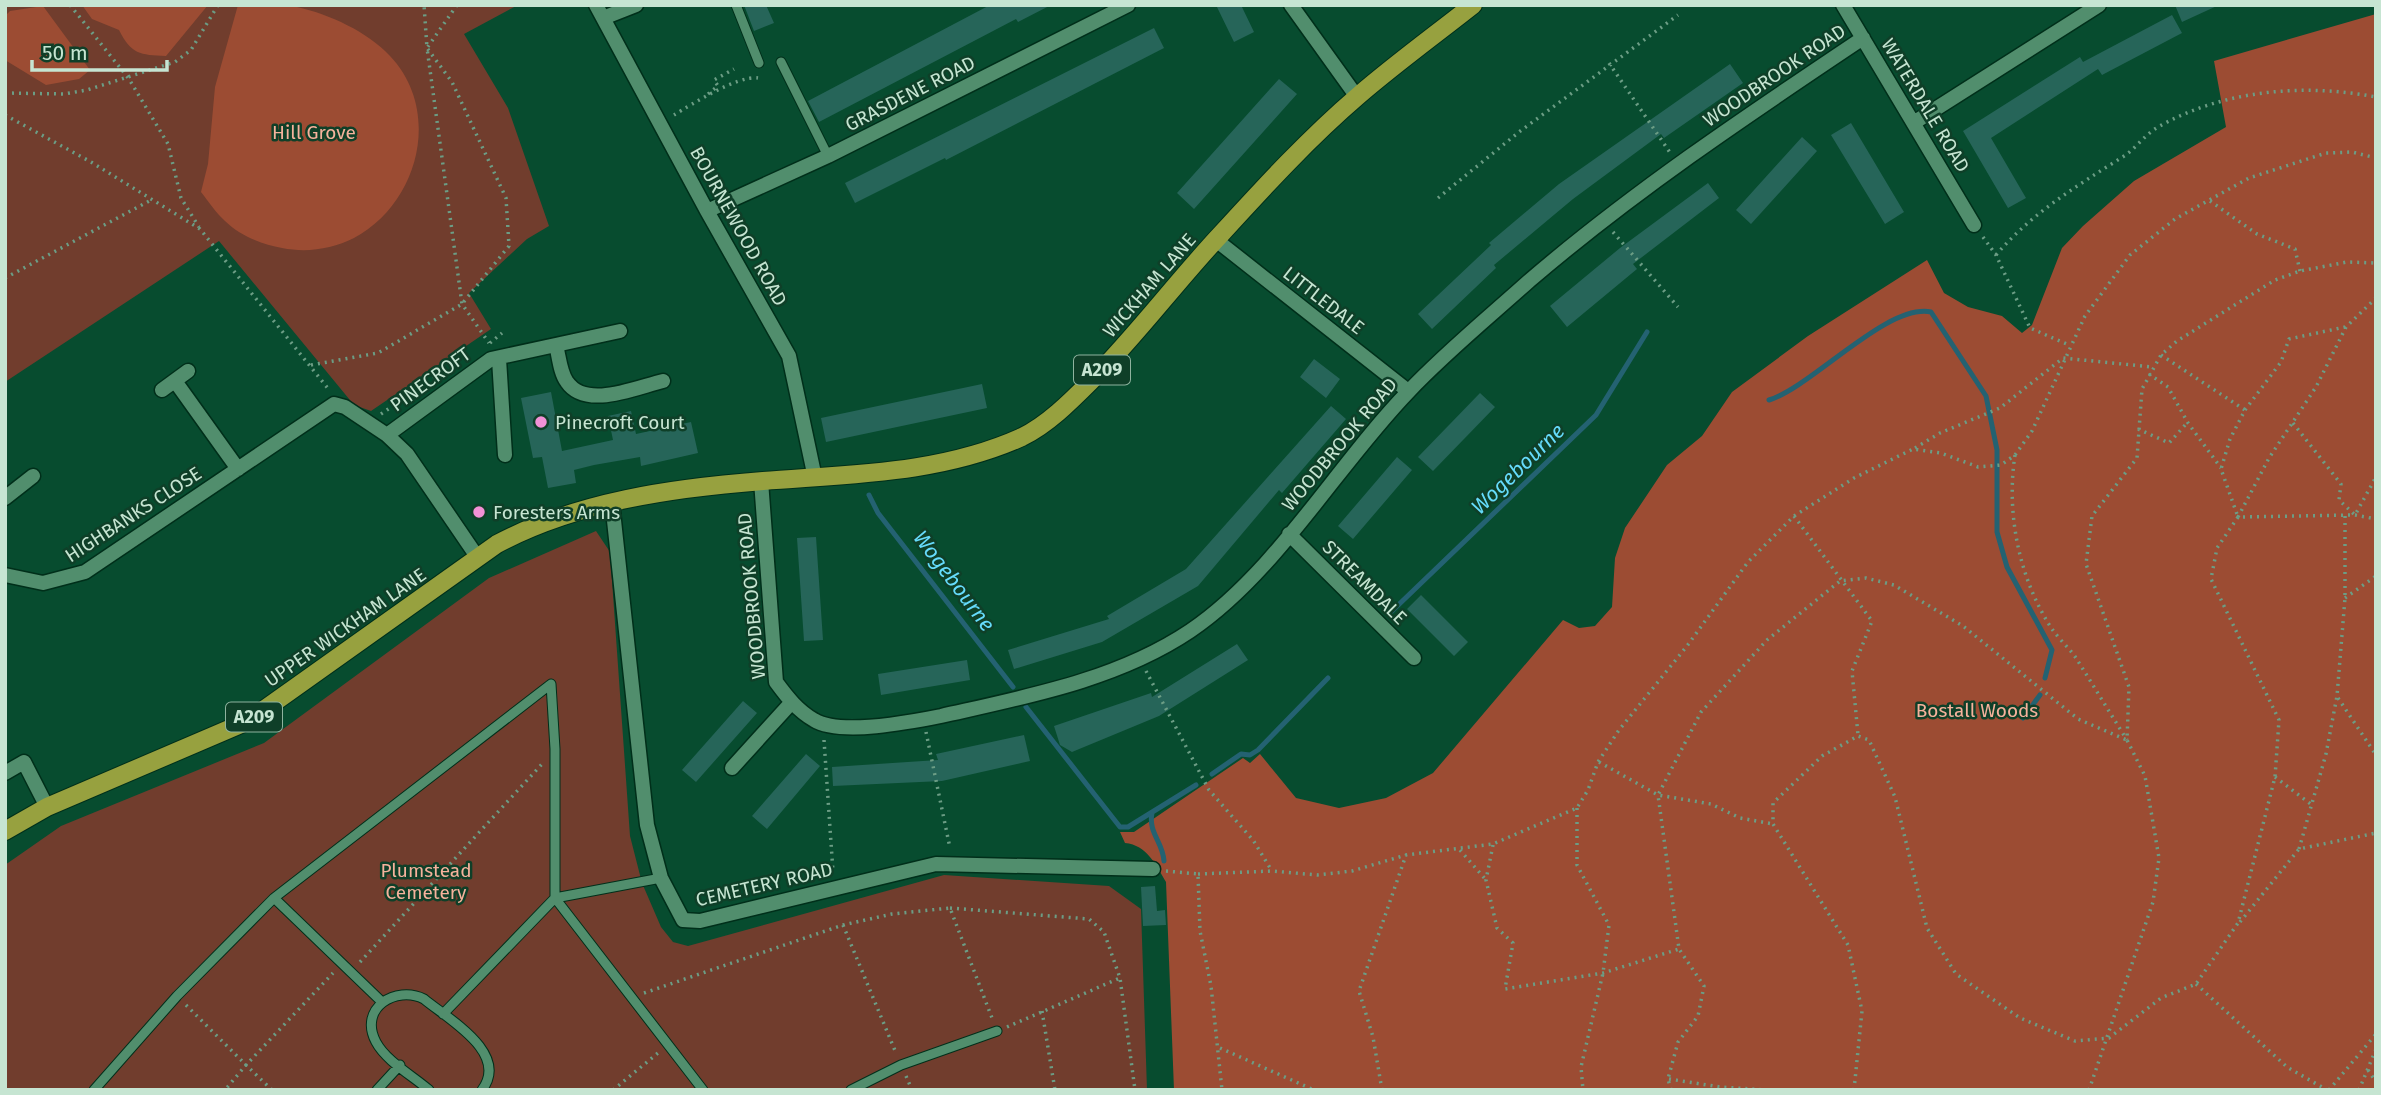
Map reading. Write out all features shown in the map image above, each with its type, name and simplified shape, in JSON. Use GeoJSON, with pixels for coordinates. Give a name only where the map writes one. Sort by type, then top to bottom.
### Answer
{"type":"FeatureCollection","features":[{"type":"Feature","properties":{"kind":"main road","name":"WICKHAM LANE"},"geometry":{"type":"LineString","coordinates":[[478,558],[517,534],[612,502],[761,481],[815,478],[944,463],[1025,435],[1065,406],[1125,346],[1216,240],[1286,165],[1357,97],[1473,5]]}},
{"type":"Feature","properties":{"kind":"main road","name":"UPPER WICKHAM LANE"},"geometry":{"type":"LineString","coordinates":[[5,831],[47,807],[248,721],[478,558]]}},
{"type":"Feature","properties":{"kind":"street"},"geometry":{"type":"LineString","coordinates":[[600,12],[636,5]]}},
{"type":"Feature","properties":{"kind":"street","name":"GRASDENE ROAD"},"geometry":{"type":"LineString","coordinates":[[707,211],[828,156],[1128,5]]}},
{"type":"Feature","properties":{"kind":"street"},"geometry":{"type":"LineString","coordinates":[[1291,5],[1357,97]]}},
{"type":"Feature","properties":{"kind":"street","name":"WATERDALE ROAD"},"geometry":{"type":"LineString","coordinates":[[1843,5],[1974,225]]}},
{"type":"Feature","properties":{"kind":"street"},"geometry":{"type":"LineString","coordinates":[[1915,122],[2099,5]]}},
{"type":"Feature","properties":{"kind":"street","name":"BOURNEWOOD ROAD"},"geometry":{"type":"LineString","coordinates":[[600,12],[789,356],[815,478]]}},
{"type":"Feature","properties":{"kind":"street","name":"WOODBROOK ROAD"},"geometry":{"type":"LineString","coordinates":[[761,481],[776,682],[791,703],[823,724],[852,727],[924,719],[1019,699],[1084,680],[1139,657],[1190,631],[1217,610],[1289,534],[1408,391],[1602,219],[1863,38]]}},
{"type":"Feature","properties":{"kind":"street","name":"LITTLEDALE"},"geometry":{"type":"LineString","coordinates":[[1216,240],[1408,391]]}},
{"type":"Feature","properties":{"kind":"street","name":"PINECROFT"},"geometry":{"type":"LineString","coordinates":[[387,435],[483,364],[620,331]]}},
{"type":"Feature","properties":{"kind":"street"},"geometry":{"type":"LineString","coordinates":[[556,345],[565,380],[573,390],[586,395],[663,381]]}},
{"type":"Feature","properties":{"kind":"street","name":"PINECROFT"},"geometry":{"type":"LineString","coordinates":[[499,359],[505,455]]}},
{"type":"Feature","properties":{"kind":"street"},"geometry":{"type":"LineString","coordinates":[[162,390],[188,371]]}},
{"type":"Feature","properties":{"kind":"street"},"geometry":{"type":"LineString","coordinates":[[175,381],[238,469]]}},
{"type":"Feature","properties":{"kind":"street","name":"HIGHBANKS CLOSE"},"geometry":{"type":"LineString","coordinates":[[5,575],[43,583],[85,572],[332,405],[345,407],[387,435],[407,454],[478,558]]}},
{"type":"Feature","properties":{"kind":"street"},"geometry":{"type":"LineString","coordinates":[[5,498],[33,476]]}},
{"type":"Feature","properties":{"kind":"street","name":"CEMETERY ROAD"},"geometry":{"type":"LineString","coordinates":[[612,502],[647,825],[661,878],[682,920],[700,921],[936,864],[1153,869]]}},
{"type":"Feature","properties":{"kind":"street","name":"STREAMDALE"},"geometry":{"type":"LineString","coordinates":[[1289,534],[1414,658]]}},
{"type":"Feature","properties":{"kind":"street"},"geometry":{"type":"LineString","coordinates":[[732,768],[791,703]]}},
{"type":"Feature","properties":{"kind":"street"},"geometry":{"type":"LineString","coordinates":[[5,773],[24,762],[47,807]]}},
{"type":"Feature","properties":{"kind":"lane"},"geometry":{"type":"LineString","coordinates":[[736,5],[759,63]]}},
{"type":"Feature","properties":{"kind":"lane"},"geometry":{"type":"LineString","coordinates":[[780,62],[828,156]]}},
{"type":"Feature","properties":{"kind":"lane"},"geometry":{"type":"LineString","coordinates":[[94,1090],[177,996],[274,898],[551,684],[555,749],[555,898],[703,1090]]}},
{"type":"Feature","properties":{"kind":"lane"},"geometry":{"type":"LineString","coordinates":[[443,1014],[555,898],[661,878]]}},
{"type":"Feature","properties":{"kind":"lane"},"geometry":{"type":"LineString","coordinates":[[274,898],[382,1002]]}},
{"type":"Feature","properties":{"kind":"lane"},"geometry":{"type":"LineString","coordinates":[[429,1090],[376,1043],[372,1033],[375,1011],[391,996],[414,994],[443,1014],[484,1050],[490,1069],[482,1090]]}},
{"type":"Feature","properties":{"kind":"lane"},"geometry":{"type":"LineString","coordinates":[[851,1090],[901,1065],[997,1031]]}},
{"type":"Feature","properties":{"kind":"lane"},"geometry":{"type":"LineString","coordinates":[[377,1090],[400,1065]]}},
{"type":"Feature","properties":{"kind":"path"},"geometry":{"type":"LineString","coordinates":[[70,5],[129,79],[168,144],[181,198],[200,229],[311,365],[333,396]]}},
{"type":"Feature","properties":{"kind":"path"},"geometry":{"type":"LineString","coordinates":[[5,93],[64,94],[129,79],[175,62],[191,50],[218,5]]}},
{"type":"Feature","properties":{"kind":"path"},"geometry":{"type":"LineString","coordinates":[[424,5],[427,48],[462,303],[489,343],[502,333]]}},
{"type":"Feature","properties":{"kind":"path"},"geometry":{"type":"LineString","coordinates":[[427,48],[457,5]]}},
{"type":"Feature","properties":{"kind":"path"},"geometry":{"type":"LineString","coordinates":[[1438,198],[1609,64],[1678,15]]}},
{"type":"Feature","properties":{"kind":"path"},"geometry":{"type":"LineString","coordinates":[[311,365],[377,353],[462,303],[509,246],[506,198],[452,82],[427,48]]}},
{"type":"Feature","properties":{"kind":"path"},"geometry":{"type":"LineString","coordinates":[[1609,64],[1678,165]]}},
{"type":"Feature","properties":{"kind":"path"},"geometry":{"type":"LineString","coordinates":[[707,95],[718,86],[714,80],[734,69]]}},
{"type":"Feature","properties":{"kind":"path"},"geometry":{"type":"LineString","coordinates":[[660,123],[707,95],[750,76],[759,78]]}},
{"type":"Feature","properties":{"kind":"path"},"geometry":{"type":"LineString","coordinates":[[1996,255],[2040,211],[2124,157],[2156,128],[2193,111],[2260,93],[2287,90],[2318,89],[2376,97]]}},
{"type":"Feature","properties":{"kind":"path"},"geometry":{"type":"LineString","coordinates":[[5,115],[153,199],[200,229]]}},
{"type":"Feature","properties":{"kind":"path"},"geometry":{"type":"LineString","coordinates":[[1913,449],[1927,449],[1989,468],[2001,465],[2015,455],[2032,431],[2069,345],[2101,292],[2130,255],[2175,219],[2249,178],[2279,166],[2326,153],[2352,152],[2376,158]]}},
{"type":"Feature","properties":{"kind":"path"},"geometry":{"type":"LineString","coordinates":[[5,278],[153,199]]}},
{"type":"Feature","properties":{"kind":"path"},"geometry":{"type":"LineString","coordinates":[[2210,201],[2257,234],[2295,249],[2300,271]]}},
{"type":"Feature","properties":{"kind":"path"},"geometry":{"type":"LineString","coordinates":[[1602,219],[1678,307]]}},
{"type":"Feature","properties":{"kind":"path"},"geometry":{"type":"LineString","coordinates":[[1974,225],[1996,255],[2030,328],[2069,345]]}},
{"type":"Feature","properties":{"kind":"path"},"geometry":{"type":"LineString","coordinates":[[2127,740],[2129,687],[2086,564],[2086,553],[2092,516],[2137,458],[2142,389],[2152,367],[2177,341],[2275,280],[2300,271],[2347,262],[2376,262]]}},
{"type":"Feature","properties":{"kind":"path"},"geometry":{"type":"LineString","coordinates":[[2238,923],[2275,777],[2279,720],[2211,579],[2217,548],[2238,517],[2269,458],[2316,387],[2346,327],[2376,298]]}},
{"type":"Feature","properties":{"kind":"path"},"geometry":{"type":"LineString","coordinates":[[2221,468],[2230,439],[2245,410],[2281,362],[2289,339],[2346,327]]}},
{"type":"Feature","properties":{"kind":"path"},"geometry":{"type":"LineString","coordinates":[[2161,355],[2245,410]]}},
{"type":"Feature","properties":{"kind":"path"},"geometry":{"type":"LineString","coordinates":[[1583,1090],[1581,1067],[1603,973],[1609,925],[1577,865],[1577,808],[1598,762],[1619,730],[1687,646],[1748,562],[1794,516],[1854,478],[2000,408],[2063,358],[2152,367]]}},
{"type":"Feature","properties":{"kind":"path"},"geometry":{"type":"LineString","coordinates":[[368,423],[454,365]]}},
{"type":"Feature","properties":{"kind":"path"},"geometry":{"type":"LineString","coordinates":[[2149,374],[2168,387],[2188,423],[2221,468],[2238,517]]}},
{"type":"Feature","properties":{"kind":"path"},"geometry":{"type":"LineString","coordinates":[[2292,422],[2340,484],[2339,500],[2355,515]]}},
{"type":"Feature","properties":{"kind":"path"},"geometry":{"type":"LineString","coordinates":[[2138,429],[2169,443],[2188,423]]}},
{"type":"Feature","properties":{"kind":"path"},"geometry":{"type":"LineString","coordinates":[[2015,455],[2010,487],[2016,543],[2051,628],[2074,655],[2127,740],[2145,776],[2159,858],[2158,880],[2109,1038],[2089,1090]]}},
{"type":"Feature","properties":{"kind":"path"},"geometry":{"type":"LineString","coordinates":[[2355,515],[2376,477]]}},
{"type":"Feature","properties":{"kind":"path"},"geometry":{"type":"LineString","coordinates":[[2238,517],[2355,515],[2376,519]]}},
{"type":"Feature","properties":{"kind":"path"},"geometry":{"type":"LineString","coordinates":[[1794,516],[1840,582],[1872,621],[1852,671],[1858,736]]}},
{"type":"Feature","properties":{"kind":"path"},"geometry":{"type":"LineString","coordinates":[[1854,1090],[1862,1011],[1848,946],[1773,824],[1773,803],[1822,756],[1858,736],[1869,740],[1895,797],[1927,928],[1956,974],[2021,1018],[2075,1041],[2109,1038],[2161,998],[2196,985],[2238,923],[2300,849],[2337,696],[2344,598],[2345,516]]}},
{"type":"Feature","properties":{"kind":"path"},"geometry":{"type":"LineString","coordinates":[[2344,598],[2376,576]]}},
{"type":"Feature","properties":{"kind":"path"},"geometry":{"type":"LineString","coordinates":[[1671,1090],[1668,1079],[1678,1042],[1698,1016],[1704,986],[1679,949],[1658,794],[1701,712],[1767,640],[1840,582],[1866,578],[1894,585],[1963,626],[2078,719],[2127,740]]}},
{"type":"Feature","properties":{"kind":"path"},"geometry":{"type":"LineString","coordinates":[[1139,657],[1209,790],[1253,840],[1272,871]]}},
{"type":"Feature","properties":{"kind":"path"},"geometry":{"type":"LineString","coordinates":[[2337,696],[2376,755]]}},
{"type":"Feature","properties":{"kind":"path"},"geometry":{"type":"LineString","coordinates":[[924,719],[953,864]]}},
{"type":"Feature","properties":{"kind":"path"},"geometry":{"type":"LineString","coordinates":[[823,724],[834,888]]}},
{"type":"Feature","properties":{"kind":"path"},"geometry":{"type":"LineString","coordinates":[[350,972],[555,749]]}},
{"type":"Feature","properties":{"kind":"path"},"geometry":{"type":"LineString","coordinates":[[1598,762],[1658,794],[1711,804],[1740,818],[1773,824]]}},
{"type":"Feature","properties":{"kind":"path"},"geometry":{"type":"LineString","coordinates":[[2275,777],[2312,805]]}},
{"type":"Feature","properties":{"kind":"path"},"geometry":{"type":"LineString","coordinates":[[1153,869],[1198,874],[1272,871],[1317,875],[1352,871],[1406,855],[1493,844],[1577,808]]}},
{"type":"Feature","properties":{"kind":"path"},"geometry":{"type":"LineString","coordinates":[[2300,849],[2376,833]]}},
{"type":"Feature","properties":{"kind":"path"},"geometry":{"type":"LineString","coordinates":[[1493,844],[1486,880],[1497,928],[1513,943],[1504,989],[1603,973],[1679,949]]}},
{"type":"Feature","properties":{"kind":"path"},"geometry":{"type":"LineString","coordinates":[[1460,849],[1486,880]]}},
{"type":"Feature","properties":{"kind":"path"},"geometry":{"type":"LineString","coordinates":[[1382,1090],[1373,1037],[1359,991],[1406,855]]}},
{"type":"Feature","properties":{"kind":"path"},"geometry":{"type":"LineString","coordinates":[[1198,874],[1199,931],[1220,1048],[1222,1090]]}},
{"type":"Feature","properties":{"kind":"path"},"geometry":{"type":"LineString","coordinates":[[632,997],[844,925],[892,914],[950,908],[1088,919],[1104,932],[1120,978],[1135,1090]]}},
{"type":"Feature","properties":{"kind":"path"},"geometry":{"type":"LineString","coordinates":[[950,908],[997,1031],[1120,978]]}},
{"type":"Feature","properties":{"kind":"path"},"geometry":{"type":"LineString","coordinates":[[844,925],[901,1065]]}},
{"type":"Feature","properties":{"kind":"path"},"geometry":{"type":"LineString","coordinates":[[225,1090],[342,964]]}},
{"type":"Feature","properties":{"kind":"path"},"geometry":{"type":"LineString","coordinates":[[2196,985],[2287,1066],[2328,1090],[2376,1034]]}},
{"type":"Feature","properties":{"kind":"path"},"geometry":{"type":"LineString","coordinates":[[177,996],[272,1090]]}},
{"type":"Feature","properties":{"kind":"path"},"geometry":{"type":"LineString","coordinates":[[1042,1011],[1055,1090]]}},
{"type":"Feature","properties":{"kind":"path"},"geometry":{"type":"LineString","coordinates":[[613,1090],[668,1045]]}},
{"type":"Feature","properties":{"kind":"path"},"geometry":{"type":"LineString","coordinates":[[1220,1048],[1314,1090]]}},
{"type":"Feature","properties":{"kind":"path"},"geometry":{"type":"LineString","coordinates":[[2360,1090],[2376,1049]]}},
{"type":"Feature","properties":{"kind":"path"},"geometry":{"type":"LineString","coordinates":[[2368,1070],[2376,1082]]}},
{"type":"Feature","properties":{"kind":"path"},"geometry":{"type":"LineString","coordinates":[[1668,1079],[1720,1087],[1767,1090]]}},
{"type":"Feature","properties":{"kind":"green space"},"geometry":{"type":"Polygon","coordinates":[[[5,5],[518,5],[464,34],[508,108],[549,226],[527,239],[469,293],[491,329],[371,411],[354,405],[219,241],[5,382],[5,5]]]}},
{"type":"Feature","properties":{"kind":"green space"},"geometry":{"type":"Polygon","coordinates":[[[82,5],[208,5],[166,56],[149,55],[132,49],[119,30],[92,19],[82,5]]]}},
{"type":"Feature","properties":{"kind":"green space","name":"Hill Grove"},"geometry":{"type":"Polygon","coordinates":[[[238,5],[290,6],[335,19],[381,47],[406,79],[416,103],[419,129],[416,155],[407,180],[394,203],[376,223],[354,238],[337,245],[310,250],[267,244],[244,235],[231,226],[201,192],[208,164],[215,87],[238,5]]]}},
{"type":"Feature","properties":{"kind":"green space"},"geometry":{"type":"Polygon","coordinates":[[[43,6],[90,70],[79,79],[46,85],[5,60],[5,16],[10,11],[43,6]]]}},
{"type":"Feature","properties":{"kind":"green space","name":"Bostall Woods"},"geometry":{"type":"Polygon","coordinates":[[[2376,14],[2376,1090],[1174,1090],[1166,882],[1150,857],[1139,848],[1125,843],[1120,832],[1134,832],[1243,758],[1250,763],[1260,754],[1296,798],[1339,808],[1386,798],[1433,773],[1563,620],[1579,628],[1595,626],[1612,607],[1615,558],[1625,528],[1667,465],[1702,436],[1732,392],[1808,336],[1927,260],[1944,293],[1968,307],[2002,316],[2022,333],[2032,325],[2062,248],[2083,226],[2134,181],[2226,127],[2214,61],[2376,14]]]}},
{"type":"Feature","properties":{"kind":"green space","name":"Plumstead Cemetery"},"geometry":{"type":"Polygon","coordinates":[[[596,531],[610,552],[630,836],[642,883],[661,927],[673,942],[688,946],[944,875],[1109,886],[1141,909],[1147,1090],[5,1090],[5,865],[61,826],[264,743],[489,578],[596,531]]]}},
{"type":"Feature","properties":{"kind":"building"},"geometry":{"type":"Polygon","coordinates":[[[744,5],[766,5],[774,23],[754,31],[744,5]]]}},
{"type":"Feature","properties":{"kind":"building"},"geometry":{"type":"Polygon","coordinates":[[[990,5],[1051,5],[1018,22],[1016,19],[819,122],[808,101],[990,5]]]}},
{"type":"Feature","properties":{"kind":"building"},"geometry":{"type":"Polygon","coordinates":[[[1216,5],[1241,5],[1254,32],[1234,42],[1216,5]]]}},
{"type":"Feature","properties":{"kind":"building"},"geometry":{"type":"Polygon","coordinates":[[[2175,5],[2219,5],[2182,22],[2175,5]]]}},
{"type":"Feature","properties":{"kind":"building"},"geometry":{"type":"Polygon","coordinates":[[[2172,15],[2182,33],[2102,75],[2098,69],[1991,138],[2026,198],[2008,208],[1963,131],[2080,57],[2083,62],[2172,15]]]}},
{"type":"Feature","properties":{"kind":"building"},"geometry":{"type":"Polygon","coordinates":[[[1154,28],[1164,48],[946,160],[945,158],[855,203],[845,183],[1154,28]]]}},
{"type":"Feature","properties":{"kind":"building"},"geometry":{"type":"Polygon","coordinates":[[[1730,64],[1743,83],[1664,138],[1661,134],[1573,199],[1494,265],[1496,268],[1432,329],[1418,314],[1491,245],[1489,243],[1559,184],[1730,64]]]}},
{"type":"Feature","properties":{"kind":"building"},"geometry":{"type":"Polygon","coordinates":[[[1279,79],[1297,94],[1194,209],[1177,193],[1279,79]]]}},
{"type":"Feature","properties":{"kind":"building"},"geometry":{"type":"Polygon","coordinates":[[[1851,123],[1904,212],[1885,224],[1831,135],[1851,123]]]}},
{"type":"Feature","properties":{"kind":"building"},"geometry":{"type":"Polygon","coordinates":[[[1802,137],[1817,151],[1751,224],[1736,210],[1802,137]]]}},
{"type":"Feature","properties":{"kind":"building"},"geometry":{"type":"Polygon","coordinates":[[[1708,183],[1719,198],[1633,264],[1637,269],[1567,327],[1550,306],[1620,248],[1708,183]]]}},
{"type":"Feature","properties":{"kind":"building"},"geometry":{"type":"Polygon","coordinates":[[[1314,359],[1340,379],[1326,398],[1300,377],[1314,359]]]}},
{"type":"Feature","properties":{"kind":"building"},"geometry":{"type":"Polygon","coordinates":[[[982,384],[987,408],[826,442],[821,418],[982,384]]]}},
{"type":"Feature","properties":{"kind":"building"},"geometry":{"type":"Polygon","coordinates":[[[551,392],[562,451],[613,440],[608,416],[631,411],[636,434],[691,422],[698,453],[641,466],[640,457],[594,465],[574,470],[576,483],[548,488],[542,457],[533,458],[521,398],[551,392]]]}},
{"type":"Feature","properties":{"kind":"building"},"geometry":{"type":"Polygon","coordinates":[[[1480,393],[1495,407],[1433,471],[1418,457],[1480,393]]]}},
{"type":"Feature","properties":{"kind":"building"},"geometry":{"type":"Polygon","coordinates":[[[1331,406],[1346,419],[1282,493],[1279,490],[1198,586],[1102,642],[1014,669],[1008,650],[1109,619],[1107,616],[1186,569],[1331,406]]]}},
{"type":"Feature","properties":{"kind":"building"},"geometry":{"type":"Polygon","coordinates":[[[1397,457],[1412,470],[1353,539],[1338,526],[1397,457]]]}},
{"type":"Feature","properties":{"kind":"building"},"geometry":{"type":"Polygon","coordinates":[[[816,537],[823,640],[804,641],[797,538],[816,537]]]}},
{"type":"Feature","properties":{"kind":"building"},"geometry":{"type":"Polygon","coordinates":[[[1421,595],[1468,642],[1454,656],[1407,609],[1421,595]]]}},
{"type":"Feature","properties":{"kind":"building"},"geometry":{"type":"Polygon","coordinates":[[[1237,644],[1248,660],[1159,716],[1072,752],[1060,745],[1054,726],[1151,693],[1152,697],[1237,644]]]}},
{"type":"Feature","properties":{"kind":"building"},"geometry":{"type":"Polygon","coordinates":[[[967,660],[970,680],[881,695],[878,674],[967,660]]]}},
{"type":"Feature","properties":{"kind":"building"},"geometry":{"type":"Polygon","coordinates":[[[743,701],[757,713],[696,782],[682,770],[743,701]]]}},
{"type":"Feature","properties":{"kind":"building"},"geometry":{"type":"Polygon","coordinates":[[[1024,735],[1030,761],[942,781],[833,786],[832,767],[938,760],[936,754],[1024,735]]]}},
{"type":"Feature","properties":{"kind":"building"},"geometry":{"type":"Polygon","coordinates":[[[806,754],[820,766],[767,829],[752,816],[806,754]]]}},
{"type":"Feature","properties":{"kind":"building"},"geometry":{"type":"Polygon","coordinates":[[[1155,886],[1157,911],[1165,910],[1166,925],[1143,926],[1141,887],[1155,886]]]}},
{"type":"Feature","properties":{"kind":"waterway"},"geometry":{"type":"LineString","coordinates":[[1769,400],[1787,392],[1893,320],[1913,313],[1931,312],[1986,396],[1997,450],[1997,532],[2007,567],[2052,650],[2045,678]]}},
{"type":"Feature","properties":{"kind":"waterway","name":"Wogebourne"},"geometry":{"type":"LineString","coordinates":[[1391,612],[1596,415],[1647,332]]}},
{"type":"Feature","properties":{"kind":"waterway","name":"Wogebourne"},"geometry":{"type":"LineString","coordinates":[[869,495],[878,513],[1013,687]]}},
{"type":"Feature","properties":{"kind":"waterway","name":"Wogebourne"},"geometry":{"type":"LineString","coordinates":[[1212,774],[1241,754],[1250,755],[1258,750],[1328,678]]}},
{"type":"Feature","properties":{"kind":"waterway"},"geometry":{"type":"LineString","coordinates":[[2023,718],[2040,695]]}},
{"type":"Feature","properties":{"kind":"waterway","name":"Wogebourne"},"geometry":{"type":"LineString","coordinates":[[1026,707],[1120,827],[1128,827],[1196,785]]}},
{"type":"Feature","properties":{"kind":"waterway"},"geometry":{"type":"LineString","coordinates":[[1152,813],[1152,826],[1164,861]]}},
{"type":"Feature","properties":{"kind":"place","name":"Pinecroft Court"},"geometry":{"type":"Point","coordinates":[541,422]}},
{"type":"Feature","properties":{"kind":"place","name":"Foresters Arms"},"geometry":{"type":"Point","coordinates":[479,512]}}]}
